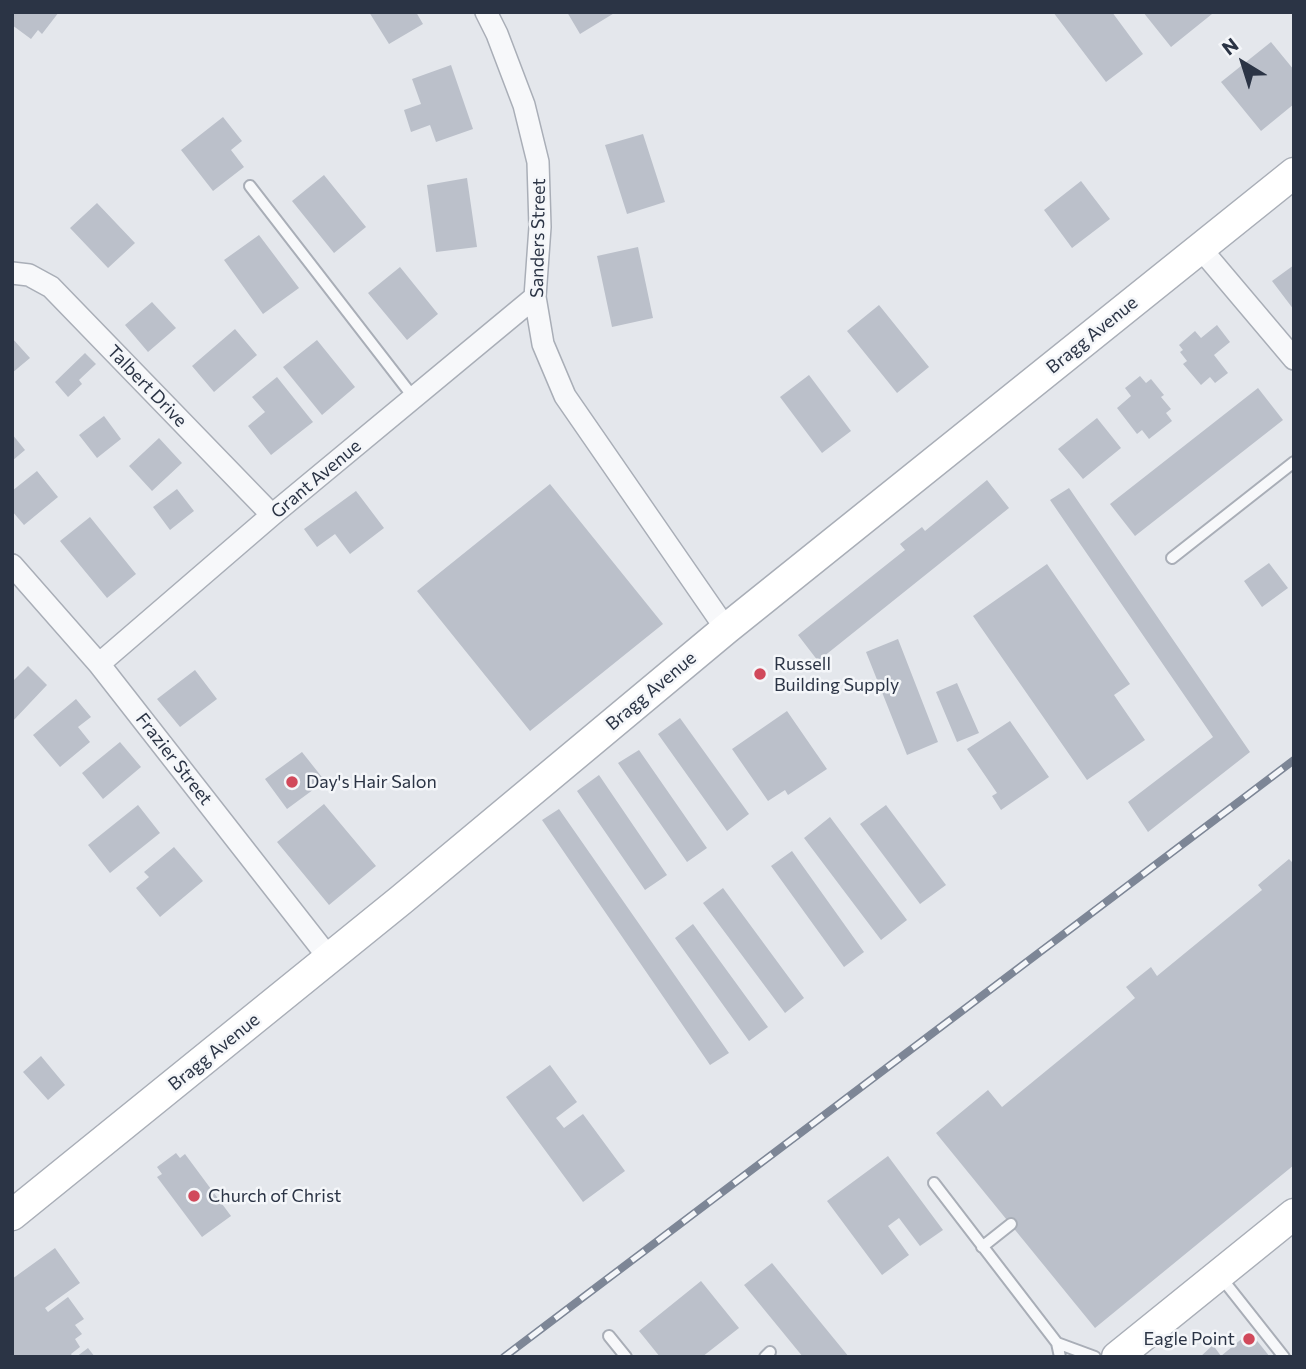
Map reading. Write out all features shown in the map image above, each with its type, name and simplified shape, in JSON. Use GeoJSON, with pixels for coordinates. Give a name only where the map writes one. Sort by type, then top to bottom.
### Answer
{"type":"FeatureCollection","features":[{"type":"Feature","properties":{"kind":"main road","name":"Bragg Avenue"},"geometry":{"type":"LineString","coordinates":[[12,1215],[329,958],[726,629],[1294,173]]}},
{"type":"Feature","properties":{"kind":"main road"},"geometry":{"type":"LineString","coordinates":[[1117,1357],[1294,1214]]}},
{"type":"Feature","properties":{"kind":"street","name":"Sanders Street"},"geometry":{"type":"LineString","coordinates":[[486,12],[524,104],[538,162],[540,227],[535,297],[543,344],[565,396],[726,629]]}},
{"type":"Feature","properties":{"kind":"street"},"geometry":{"type":"LineString","coordinates":[[1201,248],[1294,359]]}},
{"type":"Feature","properties":{"kind":"street","name":"Talbert Drive"},"geometry":{"type":"LineString","coordinates":[[12,273],[29,275],[51,288],[272,515]]}},
{"type":"Feature","properties":{"kind":"street","name":"Grant Avenue"},"geometry":{"type":"LineString","coordinates":[[99,664],[272,515],[535,297]]}},
{"type":"Feature","properties":{"kind":"street","name":"Frazier Street"},"geometry":{"type":"LineString","coordinates":[[12,565],[99,664],[329,958]]}},
{"type":"Feature","properties":{"kind":"lane"},"geometry":{"type":"LineString","coordinates":[[250,186],[414,398]]}},
{"type":"Feature","properties":{"kind":"lane"},"geometry":{"type":"LineString","coordinates":[[1172,558],[1294,462]]}},
{"type":"Feature","properties":{"kind":"lane"},"geometry":{"type":"LineString","coordinates":[[934,1183],[1057,1343],[1060,1357]]}},
{"type":"Feature","properties":{"kind":"lane"},"geometry":{"type":"LineString","coordinates":[[982,1247],[1011,1224]]}},
{"type":"Feature","properties":{"kind":"lane"},"geometry":{"type":"LineString","coordinates":[[1219,1274],[1284,1357]]}},
{"type":"Feature","properties":{"kind":"lane"},"geometry":{"type":"LineString","coordinates":[[609,1336],[626,1357]]}},
{"type":"Feature","properties":{"kind":"lane"},"geometry":{"type":"LineString","coordinates":[[1057,1343],[1095,1357]]}},
{"type":"Feature","properties":{"kind":"building"},"geometry":{"type":"Polygon","coordinates":[[[12,12],[59,12],[42,34],[38,30],[31,39],[12,25],[12,12]]]}},
{"type":"Feature","properties":{"kind":"building"},"geometry":{"type":"Polygon","coordinates":[[[369,12],[416,12],[423,24],[389,44],[369,12]]]}},
{"type":"Feature","properties":{"kind":"building"},"geometry":{"type":"Polygon","coordinates":[[[567,12],[616,12],[580,34],[567,12]]]}},
{"type":"Feature","properties":{"kind":"building"},"geometry":{"type":"Polygon","coordinates":[[[1053,12],[1112,12],[1143,54],[1106,82],[1053,12]]]}},
{"type":"Feature","properties":{"kind":"building"},"geometry":{"type":"Polygon","coordinates":[[[1143,12],[1211,12],[1212,14],[1171,47],[1143,12]]]}},
{"type":"Feature","properties":{"kind":"building"},"geometry":{"type":"Polygon","coordinates":[[[1271,42],[1294,70],[1294,104],[1261,131],[1221,82],[1271,42]]]}},
{"type":"Feature","properties":{"kind":"building"},"geometry":{"type":"Polygon","coordinates":[[[451,65],[473,129],[436,142],[430,125],[411,132],[404,110],[421,104],[412,79],[451,65]]]}},
{"type":"Feature","properties":{"kind":"building"},"geometry":{"type":"Polygon","coordinates":[[[223,117],[242,141],[231,150],[244,167],[213,191],[181,150],[223,117]]]}},
{"type":"Feature","properties":{"kind":"building"},"geometry":{"type":"Polygon","coordinates":[[[643,134],[665,202],[627,214],[605,145],[643,134]]]}},
{"type":"Feature","properties":{"kind":"building"},"geometry":{"type":"Polygon","coordinates":[[[324,175],[366,227],[334,253],[292,201],[324,175]]]}},
{"type":"Feature","properties":{"kind":"building"},"geometry":{"type":"Polygon","coordinates":[[[467,178],[477,247],[436,252],[427,185],[467,178]]]}},
{"type":"Feature","properties":{"kind":"building"},"geometry":{"type":"Polygon","coordinates":[[[1081,181],[1110,219],[1072,248],[1044,210],[1081,181]]]}},
{"type":"Feature","properties":{"kind":"building"},"geometry":{"type":"Polygon","coordinates":[[[97,203],[135,243],[108,268],[70,228],[97,203]]]}},
{"type":"Feature","properties":{"kind":"building"},"geometry":{"type":"Polygon","coordinates":[[[259,235],[299,288],[263,314],[224,260],[259,235]]]}},
{"type":"Feature","properties":{"kind":"building"},"geometry":{"type":"Polygon","coordinates":[[[638,247],[653,318],[612,327],[597,256],[638,247]]]}},
{"type":"Feature","properties":{"kind":"building"},"geometry":{"type":"Polygon","coordinates":[[[1294,265],[1294,310],[1272,281],[1294,265]]]}},
{"type":"Feature","properties":{"kind":"building"},"geometry":{"type":"Polygon","coordinates":[[[400,267],[438,314],[407,340],[368,293],[400,267]]]}},
{"type":"Feature","properties":{"kind":"building"},"geometry":{"type":"Polygon","coordinates":[[[152,302],[176,328],[148,352],[125,325],[152,302]]]}},
{"type":"Feature","properties":{"kind":"building"},"geometry":{"type":"Polygon","coordinates":[[[879,305],[929,367],[897,393],[847,331],[879,305]]]}},
{"type":"Feature","properties":{"kind":"building"},"geometry":{"type":"Polygon","coordinates":[[[1217,325],[1230,342],[1214,355],[1228,373],[1215,383],[1210,377],[1201,385],[1183,364],[1187,361],[1180,352],[1183,350],[1179,345],[1195,331],[1201,338],[1217,325]]]}},
{"type":"Feature","properties":{"kind":"building"},"geometry":{"type":"Polygon","coordinates":[[[235,329],[257,355],[214,392],[192,366],[235,329]]]}},
{"type":"Feature","properties":{"kind":"building"},"geometry":{"type":"Polygon","coordinates":[[[12,338],[30,358],[12,373],[12,338]]]}},
{"type":"Feature","properties":{"kind":"building"},"geometry":{"type":"Polygon","coordinates":[[[317,340],[355,387],[322,415],[283,367],[317,340]]]}},
{"type":"Feature","properties":{"kind":"building"},"geometry":{"type":"Polygon","coordinates":[[[85,353],[96,364],[79,380],[82,384],[68,397],[55,382],[85,353]]]}},
{"type":"Feature","properties":{"kind":"building"},"geometry":{"type":"Polygon","coordinates":[[[809,375],[851,431],[822,453],[780,397],[809,375]]]}},
{"type":"Feature","properties":{"kind":"building"},"geometry":{"type":"Polygon","coordinates":[[[1140,376],[1146,383],[1151,379],[1171,409],[1166,413],[1172,421],[1149,439],[1142,430],[1137,434],[1117,408],[1131,396],[1125,388],[1140,376]]]}},
{"type":"Feature","properties":{"kind":"building"},"geometry":{"type":"Polygon","coordinates":[[[277,377],[313,422],[271,455],[248,426],[265,412],[252,397],[277,377]]]}},
{"type":"Feature","properties":{"kind":"building"},"geometry":{"type":"Polygon","coordinates":[[[1258,388],[1283,420],[1135,536],[1110,504],[1258,388]]]}},
{"type":"Feature","properties":{"kind":"building"},"geometry":{"type":"Polygon","coordinates":[[[104,416],[121,439],[97,458],[79,435],[104,416]]]}},
{"type":"Feature","properties":{"kind":"building"},"geometry":{"type":"Polygon","coordinates":[[[1097,418],[1121,448],[1083,479],[1058,449],[1097,418]]]}},
{"type":"Feature","properties":{"kind":"building"},"geometry":{"type":"Polygon","coordinates":[[[12,434],[25,450],[12,461],[12,434]]]}},
{"type":"Feature","properties":{"kind":"building"},"geometry":{"type":"Polygon","coordinates":[[[159,438],[182,463],[152,491],[129,466],[159,438]]]}},
{"type":"Feature","properties":{"kind":"building"},"geometry":{"type":"Polygon","coordinates":[[[37,471],[58,497],[24,525],[12,511],[12,491],[37,471]]]}},
{"type":"Feature","properties":{"kind":"building"},"geometry":{"type":"Polygon","coordinates":[[[987,480],[1009,508],[818,661],[798,635],[905,550],[900,544],[922,527],[925,531],[987,480]]]}},
{"type":"Feature","properties":{"kind":"building"},"geometry":{"type":"Polygon","coordinates":[[[550,484],[663,624],[530,731],[417,591],[550,484]]]}},
{"type":"Feature","properties":{"kind":"building"},"geometry":{"type":"Polygon","coordinates":[[[1069,488],[1250,752],[1148,832],[1128,802],[1213,737],[1050,500],[1069,488]]]}},
{"type":"Feature","properties":{"kind":"building"},"geometry":{"type":"Polygon","coordinates":[[[177,489],[194,511],[170,530],[153,507],[177,489]]]}},
{"type":"Feature","properties":{"kind":"building"},"geometry":{"type":"Polygon","coordinates":[[[356,491],[384,528],[350,554],[335,534],[317,547],[304,529],[356,491]]]}},
{"type":"Feature","properties":{"kind":"building"},"geometry":{"type":"Polygon","coordinates":[[[90,517],[136,574],[107,598],[60,541],[90,517]]]}},
{"type":"Feature","properties":{"kind":"building"},"geometry":{"type":"Polygon","coordinates":[[[1269,563],[1288,588],[1262,607],[1244,581],[1269,563]]]}},
{"type":"Feature","properties":{"kind":"building"},"geometry":{"type":"Polygon","coordinates":[[[1047,564],[1130,684],[1114,695],[1145,740],[1087,780],[973,616],[1047,564]]]}},
{"type":"Feature","properties":{"kind":"building"},"geometry":{"type":"Polygon","coordinates":[[[898,639],[938,742],[907,755],[866,652],[898,639]]]}},
{"type":"Feature","properties":{"kind":"building"},"geometry":{"type":"Polygon","coordinates":[[[28,666],[47,685],[12,722],[12,682],[28,666]]]}},
{"type":"Feature","properties":{"kind":"building"},"geometry":{"type":"Polygon","coordinates":[[[195,670],[217,699],[180,727],[157,699],[195,670]]]}},
{"type":"Feature","properties":{"kind":"building"},"geometry":{"type":"Polygon","coordinates":[[[957,683],[979,733],[957,742],[936,692],[957,683]]]}},
{"type":"Feature","properties":{"kind":"building"},"geometry":{"type":"Polygon","coordinates":[[[76,699],[91,717],[78,727],[90,742],[60,767],[33,735],[76,699]]]}},
{"type":"Feature","properties":{"kind":"building"},"geometry":{"type":"Polygon","coordinates":[[[787,711],[827,769],[788,795],[785,790],[768,801],[732,749],[787,711]]]}},
{"type":"Feature","properties":{"kind":"building"},"geometry":{"type":"Polygon","coordinates":[[[680,718],[749,814],[727,831],[658,734],[680,718]]]}},
{"type":"Feature","properties":{"kind":"building"},"geometry":{"type":"Polygon","coordinates":[[[1010,721],[1049,777],[1001,810],[992,796],[997,793],[967,749],[1010,721]]]}},
{"type":"Feature","properties":{"kind":"building"},"geometry":{"type":"Polygon","coordinates":[[[120,742],[141,767],[103,799],[82,773],[120,742]]]}},
{"type":"Feature","properties":{"kind":"building"},"geometry":{"type":"Polygon","coordinates":[[[639,750],[707,848],[687,862],[618,763],[639,750]]]}},
{"type":"Feature","properties":{"kind":"building"},"geometry":{"type":"Polygon","coordinates":[[[302,752],[325,781],[287,809],[265,779],[302,752]]]}},
{"type":"Feature","properties":{"kind":"building"},"geometry":{"type":"Polygon","coordinates":[[[599,775],[667,875],[645,890],[577,791],[599,775]]]}},
{"type":"Feature","properties":{"kind":"building"},"geometry":{"type":"Polygon","coordinates":[[[324,804],[376,866],[329,905],[277,842],[324,804]]]}},
{"type":"Feature","properties":{"kind":"building"},"geometry":{"type":"Polygon","coordinates":[[[138,805],[160,833],[110,873],[88,845],[138,805]]]}},
{"type":"Feature","properties":{"kind":"building"},"geometry":{"type":"Polygon","coordinates":[[[886,805],[946,885],[920,904],[860,824],[886,805]]]}},
{"type":"Feature","properties":{"kind":"building"},"geometry":{"type":"Polygon","coordinates":[[[559,809],[729,1053],[710,1065],[542,820],[559,809]]]}},
{"type":"Feature","properties":{"kind":"building"},"geometry":{"type":"Polygon","coordinates":[[[830,817],[907,920],[881,940],[804,838],[830,817]]]}},
{"type":"Feature","properties":{"kind":"building"},"geometry":{"type":"Polygon","coordinates":[[[174,847],[203,881],[160,917],[136,888],[149,877],[144,872],[174,847]]]}},
{"type":"Feature","properties":{"kind":"building"},"geometry":{"type":"Polygon","coordinates":[[[792,851],[864,952],[844,967],[771,866],[792,851]]]}},
{"type":"Feature","properties":{"kind":"building"},"geometry":{"type":"Polygon","coordinates":[[[1289,859],[1294,864],[1294,1165],[1095,1328],[936,1133],[988,1090],[1002,1107],[1135,998],[1126,987],[1151,967],[1157,976],[1262,890],[1258,885],[1289,859]]]}},
{"type":"Feature","properties":{"kind":"building"},"geometry":{"type":"Polygon","coordinates":[[[723,888],[804,998],[785,1013],[703,903],[723,888]]]}},
{"type":"Feature","properties":{"kind":"building"},"geometry":{"type":"Polygon","coordinates":[[[693,924],[768,1027],[749,1041],[675,938],[693,924]]]}},
{"type":"Feature","properties":{"kind":"building"},"geometry":{"type":"Polygon","coordinates":[[[41,1056],[65,1085],[48,1100],[23,1072],[41,1056]]]}},
{"type":"Feature","properties":{"kind":"building"},"geometry":{"type":"Polygon","coordinates":[[[550,1065],[577,1102],[556,1118],[564,1128],[583,1114],[625,1171],[583,1202],[506,1097],[550,1065]]]}},
{"type":"Feature","properties":{"kind":"building","name":"Church of Christ"},"geometry":{"type":"Polygon","coordinates":[[[176,1153],[180,1158],[185,1154],[231,1216],[202,1237],[157,1177],[162,1174],[157,1167],[176,1153]]]}},
{"type":"Feature","properties":{"kind":"building"},"geometry":{"type":"Polygon","coordinates":[[[888,1156],[943,1230],[920,1246],[899,1218],[888,1226],[909,1255],[882,1275],[827,1201],[888,1156]]]}},
{"type":"Feature","properties":{"kind":"building"},"geometry":{"type":"Polygon","coordinates":[[[55,1248],[80,1283],[45,1308],[48,1312],[68,1297],[84,1319],[75,1325],[82,1334],[75,1339],[80,1347],[71,1354],[73,1357],[12,1357],[12,1279],[55,1248]]]}},
{"type":"Feature","properties":{"kind":"building"},"geometry":{"type":"Polygon","coordinates":[[[772,1263],[849,1357],[803,1357],[744,1285],[772,1263]]]}},
{"type":"Feature","properties":{"kind":"building"},"geometry":{"type":"Polygon","coordinates":[[[701,1281],[739,1328],[702,1357],[660,1357],[639,1331],[701,1281]]]}},
{"type":"Feature","properties":{"kind":"building","name":"Eagle Point"},"geometry":{"type":"Polygon","coordinates":[[[1250,1332],[1270,1357],[1200,1357],[1213,1345],[1221,1356],[1250,1332]]]}},
{"type":"Feature","properties":{"kind":"building"},"geometry":{"type":"Polygon","coordinates":[[[88,1348],[95,1357],[76,1357],[88,1348]]]}},
{"type":"Feature","properties":{"kind":"railway"},"geometry":{"type":"LineString","coordinates":[[504,1357],[1294,760]]}},
{"type":"Feature","properties":{"kind":"place","name":"Russell Building Supply"},"geometry":{"type":"Point","coordinates":[760,674]}},
{"type":"Feature","properties":{"kind":"place","name":"Day's Hair Salon"},"geometry":{"type":"Point","coordinates":[292,782]}},
{"type":"Feature","properties":{"kind":"place","name":"Church of Christ"},"geometry":{"type":"Point","coordinates":[194,1196]}},
{"type":"Feature","properties":{"kind":"place","name":"Eagle Point"},"geometry":{"type":"Point","coordinates":[1249,1339]}}]}
